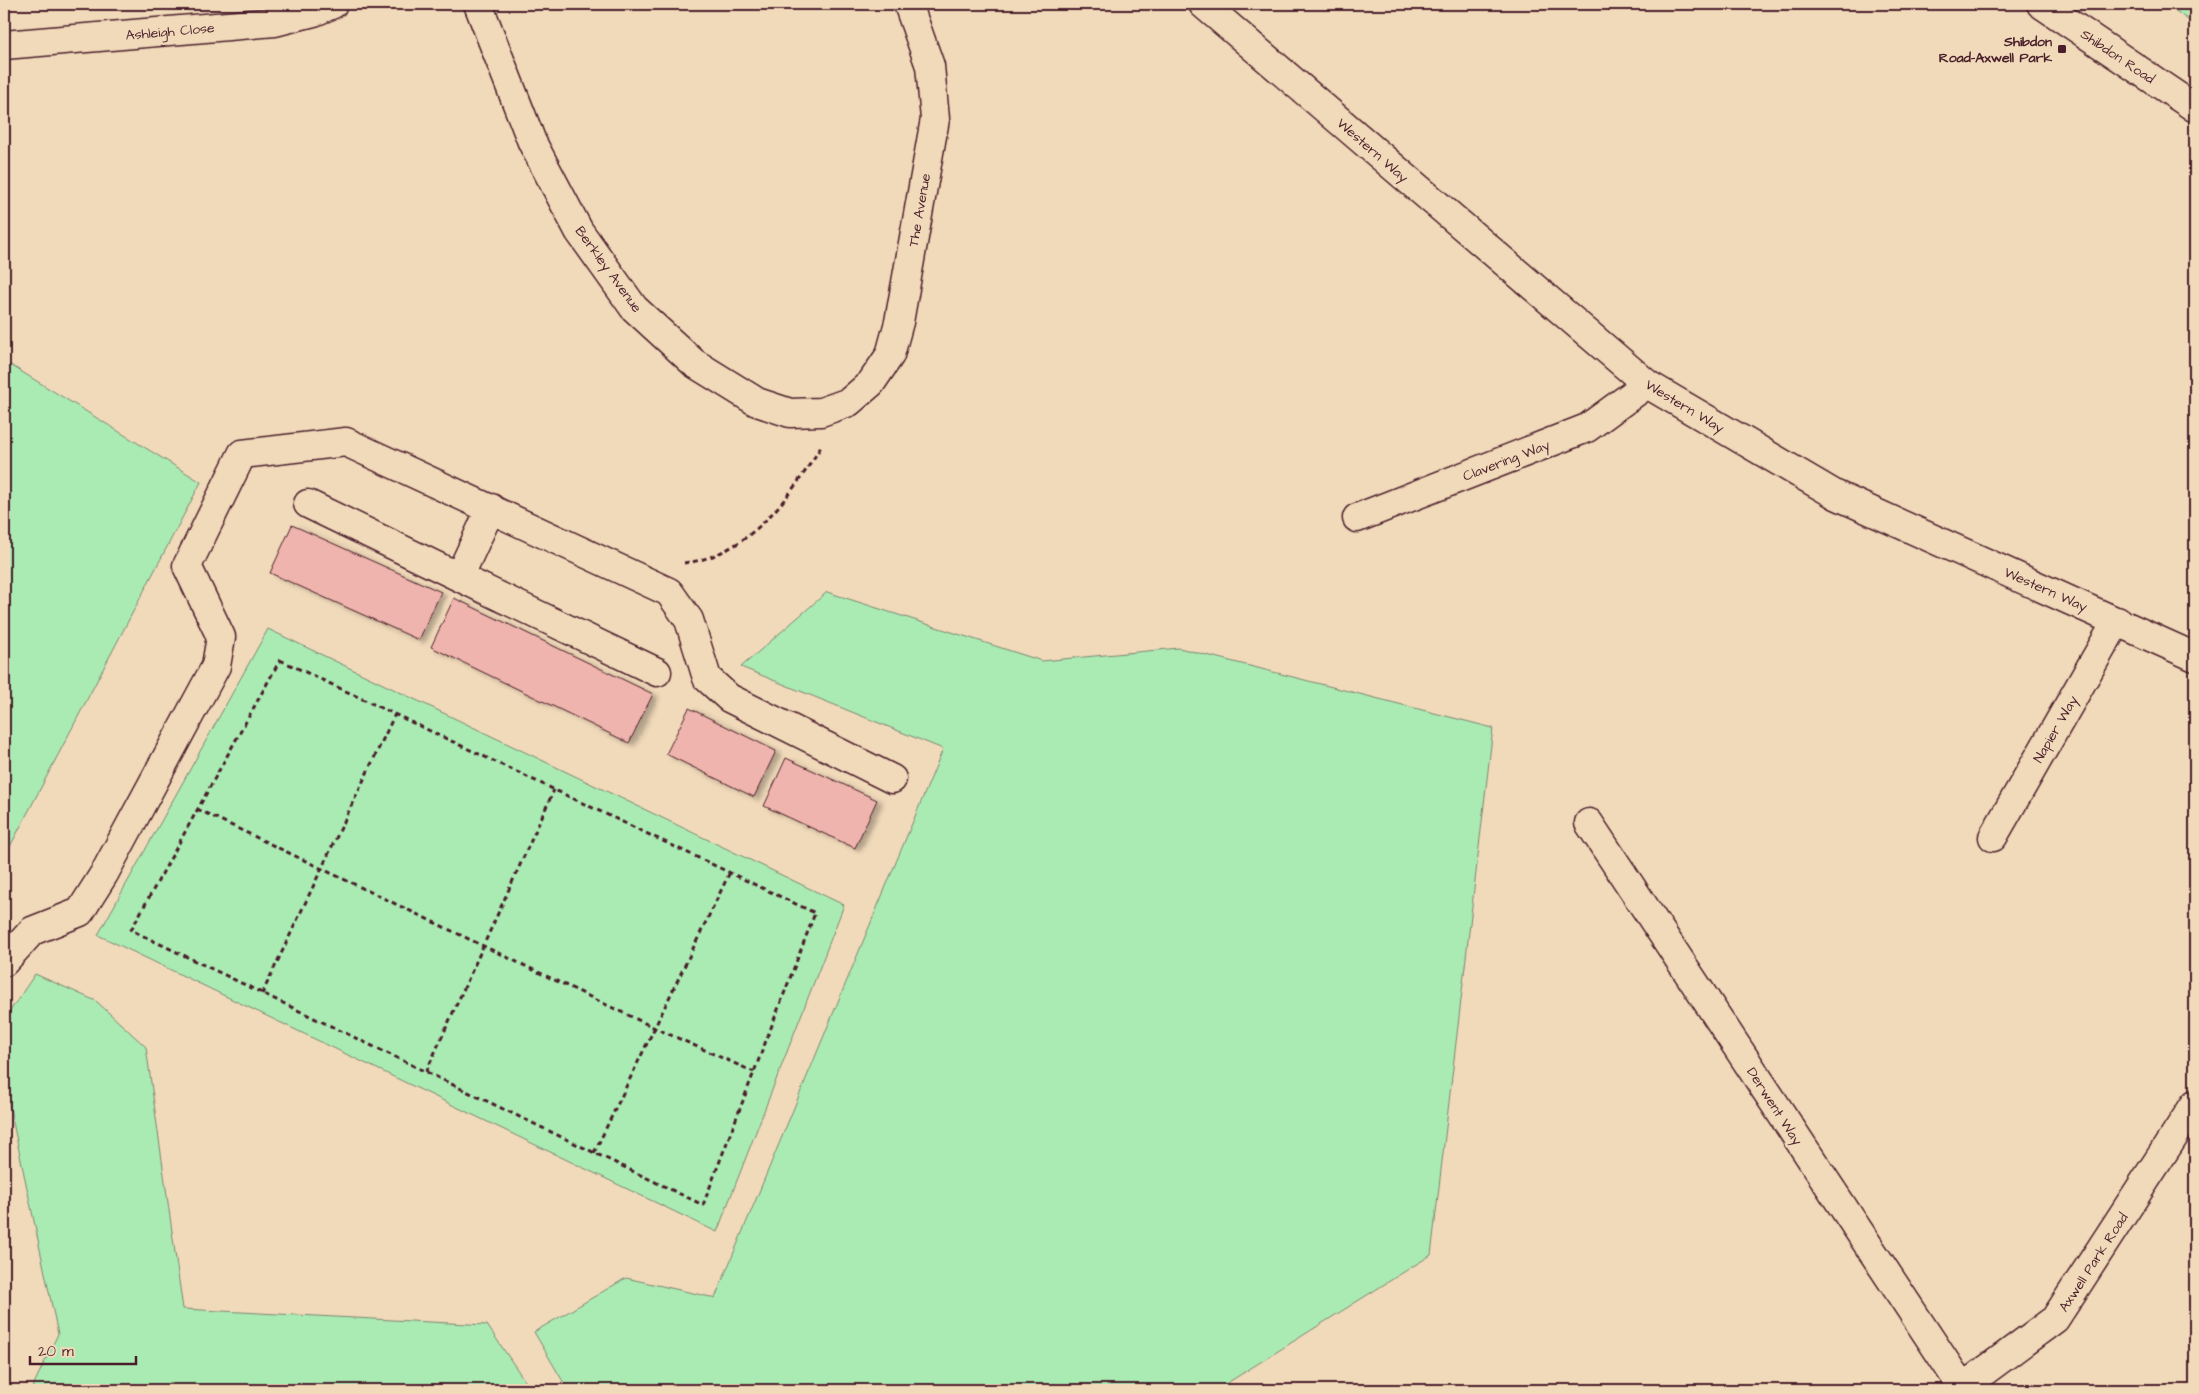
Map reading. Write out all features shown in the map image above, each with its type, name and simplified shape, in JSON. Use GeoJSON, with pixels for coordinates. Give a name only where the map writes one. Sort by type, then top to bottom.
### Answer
{"type":"FeatureCollection","features":[{"type":"Feature","properties":{"kind":"street","name":"Ashleigh Close"},"geometry":{"type":"LineString","coordinates":[[4,45],[275,22],[314,12],[332,4]]}},
{"type":"Feature","properties":{"kind":"street","name":"Berkley Avenue"},"geometry":{"type":"LineString","coordinates":[[478,4],[532,142],[579,231],[634,308],[694,363],[757,402],[790,413],[822,412],[849,402]]}},
{"type":"Feature","properties":{"kind":"street","name":"The Avenue"},"geometry":{"type":"LineString","coordinates":[[849,402],[872,382],[890,355],[899,322],[935,119],[930,66],[908,4]]}},
{"type":"Feature","properties":{"kind":"street","name":"Western Way"},"geometry":{"type":"LineString","coordinates":[[1203,4],[1647,384],[1836,494],[2195,657]]}},
{"type":"Feature","properties":{"kind":"street","name":"Shibdon Road"},"geometry":{"type":"LineString","coordinates":[[2041,4],[2195,108]]}},
{"type":"Feature","properties":{"kind":"street","name":"Clavering Way"},"geometry":{"type":"LineString","coordinates":[[1357,518],[1587,428],[1647,384]]}},
{"type":"Feature","properties":{"kind":"street"},"geometry":{"type":"LineString","coordinates":[[4,962],[32,931],[80,912],[104,874],[216,666],[221,637],[187,566],[242,454],[346,442],[670,592],[689,620],[707,678],[729,698],[892,779]]}},
{"type":"Feature","properties":{"kind":"street"},"geometry":{"type":"LineString","coordinates":[[308,504],[657,672]]}},
{"type":"Feature","properties":{"kind":"street"},"geometry":{"type":"LineString","coordinates":[[458,577],[491,508]]}},
{"type":"Feature","properties":{"kind":"street","name":"Napier Way"},"geometry":{"type":"LineString","coordinates":[[1993,837],[2117,621]]}},
{"type":"Feature","properties":{"kind":"street","name":"Derwent Way"},"geometry":{"type":"LineString","coordinates":[[1589,823],[1962,1390]]}},
{"type":"Feature","properties":{"kind":"street","name":"Axwell Park Road"},"geometry":{"type":"LineString","coordinates":[[1962,1390],[2055,1319],[2195,1104]]}},
{"type":"Feature","properties":{"kind":"path"},"geometry":{"type":"LineString","coordinates":[[675,564],[700,561],[729,548],[753,532],[778,508],[798,483],[849,402]]}},
{"type":"Feature","properties":{"kind":"path"},"geometry":{"type":"LineString","coordinates":[[280,660],[554,790],[815,913],[703,1205],[131,930],[280,660]]}},
{"type":"Feature","properties":{"kind":"path"},"geometry":{"type":"LineString","coordinates":[[262,994],[395,714]]}},
{"type":"Feature","properties":{"kind":"path"},"geometry":{"type":"LineString","coordinates":[[426,1072],[554,790]]}},
{"type":"Feature","properties":{"kind":"path"},"geometry":{"type":"LineString","coordinates":[[197,809],[655,1028],[754,1072]]}},
{"type":"Feature","properties":{"kind":"path"},"geometry":{"type":"LineString","coordinates":[[594,1153],[730,872]]}},
{"type":"Feature","properties":{"kind":"green space"},"geometry":{"type":"Polygon","coordinates":[[[2166,4],[2195,4],[2195,25],[2166,4]]]}},
{"type":"Feature","properties":{"kind":"green space"},"geometry":{"type":"Polygon","coordinates":[[[4,361],[201,482],[4,858],[4,361]]]}},
{"type":"Feature","properties":{"kind":"green space"},"geometry":{"type":"Polygon","coordinates":[[[827,592],[1042,661],[1179,648],[1493,728],[1431,1255],[1216,1390],[568,1390],[534,1332],[626,1278],[715,1298],[943,749],[741,667],[827,592]]]}},
{"type":"Feature","properties":{"kind":"green space"},"geometry":{"type":"Polygon","coordinates":[[[268,629],[844,905],[717,1232],[98,935],[268,629]]]}},
{"type":"Feature","properties":{"kind":"green space"},"geometry":{"type":"Polygon","coordinates":[[[35,974],[96,1001],[146,1047],[183,1309],[487,1325],[531,1390],[31,1390],[58,1334],[4,1080],[4,1035],[8,1014],[35,974]]]}},
{"type":"Feature","properties":{"kind":"building"},"geometry":{"type":"Polygon","coordinates":[[[292,525],[441,592],[419,640],[270,573],[292,525]]]}},
{"type":"Feature","properties":{"kind":"building"},"geometry":{"type":"Polygon","coordinates":[[[454,598],[653,694],[629,743],[431,647],[454,598]]]}},
{"type":"Feature","properties":{"kind":"building"},"geometry":{"type":"Polygon","coordinates":[[[689,708],[776,751],[754,797],[666,754],[689,708]]]}},
{"type":"Feature","properties":{"kind":"building"},"geometry":{"type":"Polygon","coordinates":[[[786,758],[877,800],[855,848],[764,806],[786,758]]]}},
{"type":"Feature","properties":{"kind":"place","name":"Shibdon Road-Axwell Park"},"geometry":{"type":"Point","coordinates":[2062,49]}}]}
